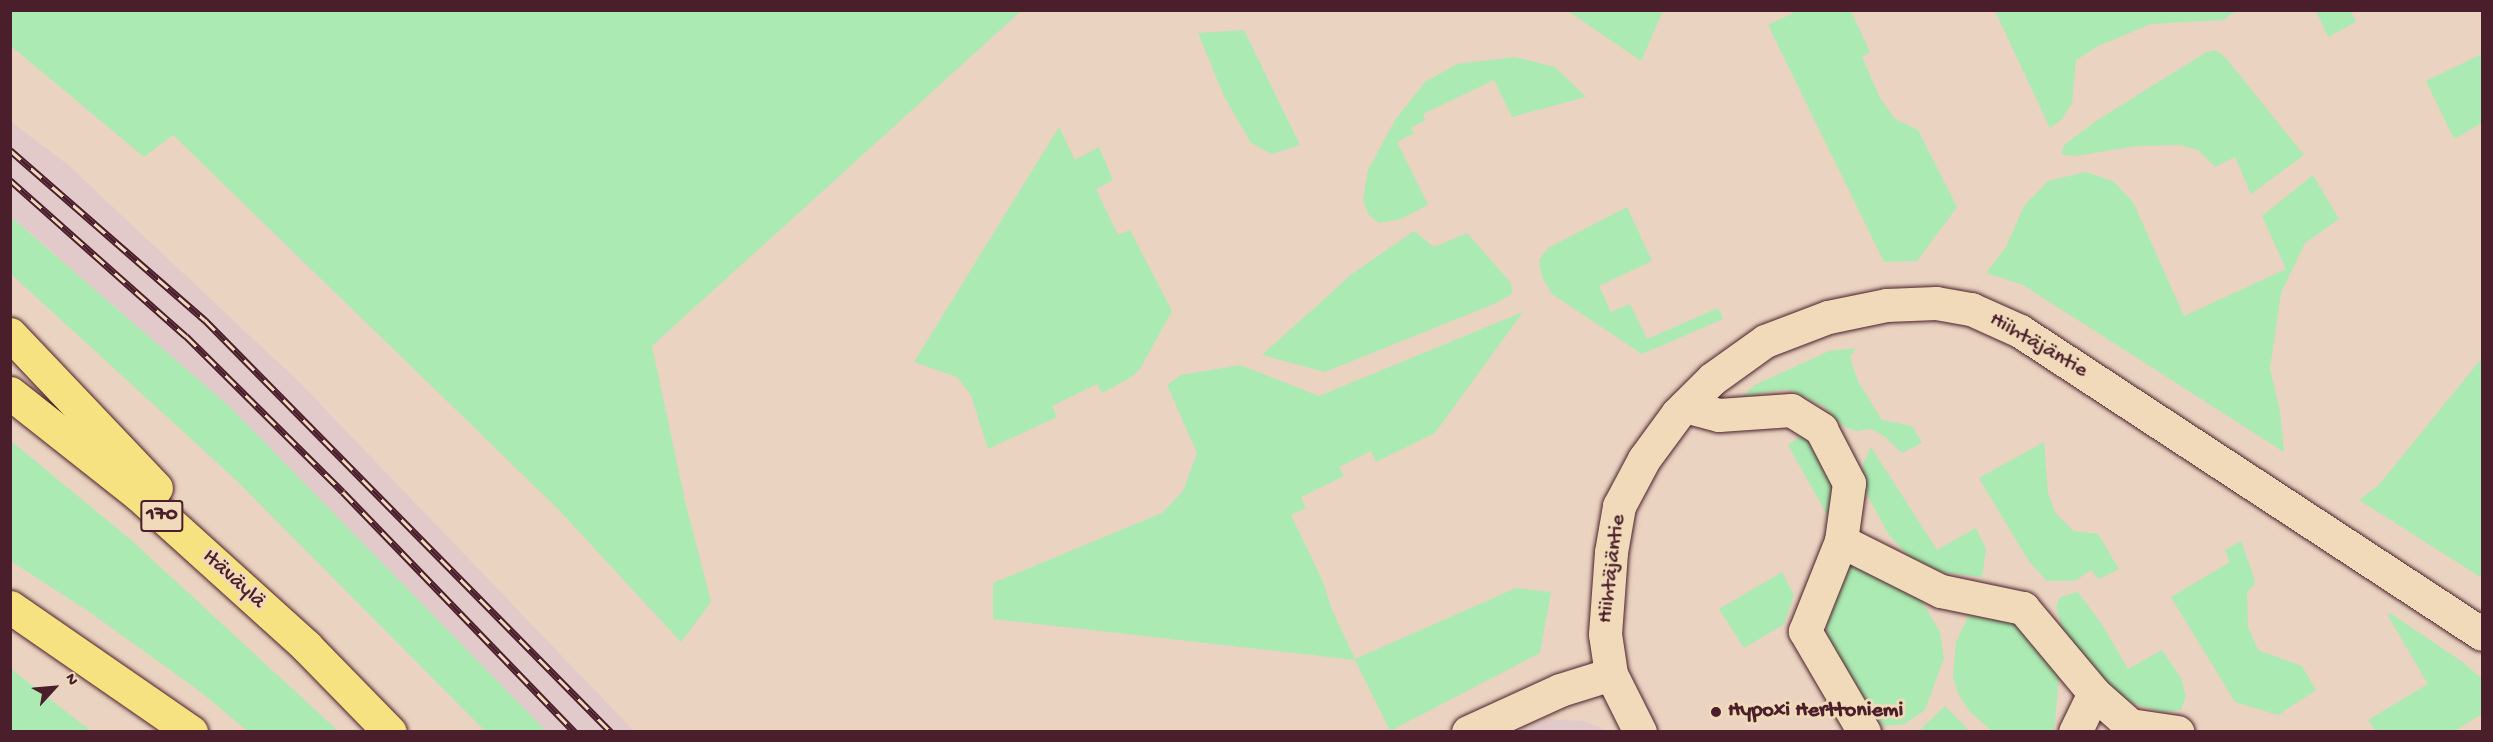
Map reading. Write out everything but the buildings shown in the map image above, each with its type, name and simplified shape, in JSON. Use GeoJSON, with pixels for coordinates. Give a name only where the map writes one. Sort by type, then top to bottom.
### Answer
{"type":"FeatureCollection","features":[{"type":"Feature","properties":{"kind":"highway"},"geometry":{"type":"LineString","coordinates":[[10,334],[306,646]]}},
{"type":"Feature","properties":{"kind":"highway","name":"Itäväylä"},"geometry":{"type":"LineString","coordinates":[[10,393],[138,494],[306,646],[390,732]]}},
{"type":"Feature","properties":{"kind":"highway"},"geometry":{"type":"LineString","coordinates":[[10,607],[191,732]]}},
{"type":"Feature","properties":{"kind":"street","name":"Hiihtäjäntie"},"geometry":{"type":"LineString","coordinates":[[1640,732],[1611,674],[1605,634],[1611,552],[1619,506],[1644,459],[1685,406],[1712,379],[1765,341],[1828,317],[1886,305],[1936,303],[1971,309],[2020,331],[2083,370],[2482,634]]}},
{"type":"Feature","properties":{"kind":"street"},"geometry":{"type":"LineString","coordinates":[[1685,406],[1719,415],[1791,410],[1821,429],[1849,483],[1841,541],[1805,631],[1864,732]]}},
{"type":"Feature","properties":{"kind":"street"},"geometry":{"type":"LineString","coordinates":[[1841,541],[1941,591],[2023,608],[2094,693],[2130,725],[2177,732]]}},
{"type":"Feature","properties":{"kind":"street"},"geometry":{"type":"LineString","coordinates":[[1468,732],[1560,690],[1611,674]]}},
{"type":"Feature","properties":{"kind":"street"},"geometry":{"type":"LineString","coordinates":[[2075,732],[2094,693]]}},
{"type":"Feature","properties":{"kind":"shaded area"},"geometry":{"type":"Polygon","coordinates":[[[10,121],[67,164],[300,383],[634,731],[546,731],[231,408],[11,216],[10,121]]]}},
{"type":"Feature","properties":{"kind":"shaded area"},"geometry":{"type":"Polygon","coordinates":[[[1549,719],[1584,721],[1607,731],[1520,731],[1549,719]]]}},
{"type":"Feature","properties":{"kind":"green space"},"geometry":{"type":"Polygon","coordinates":[[[1663,10],[1641,61],[1568,11],[1663,10]]]}},
{"type":"Feature","properties":{"kind":"green space"},"geometry":{"type":"Polygon","coordinates":[[[10,11],[1021,11],[652,346],[685,501],[711,602],[681,642],[558,509],[173,135],[144,157],[11,46],[10,11]]]}},
{"type":"Feature","properties":{"kind":"green space"},"geometry":{"type":"Polygon","coordinates":[[[1797,11],[1851,11],[1870,52],[1862,57],[1880,98],[1895,119],[1918,130],[1957,207],[1917,261],[1884,262],[1768,25],[1797,11]]]}},
{"type":"Feature","properties":{"kind":"green space"},"geometry":{"type":"Polygon","coordinates":[[[1995,11],[2236,11],[2223,20],[2151,24],[2098,46],[2076,60],[2072,103],[2061,120],[2050,128],[1995,11]]]}},
{"type":"Feature","properties":{"kind":"green space"},"geometry":{"type":"Polygon","coordinates":[[[2316,11],[2351,11],[2356,22],[2328,37],[2316,11]]]}},
{"type":"Feature","properties":{"kind":"green space"},"geometry":{"type":"Polygon","coordinates":[[[1244,30],[1300,145],[1272,154],[1251,143],[1224,96],[1198,33],[1244,30]]]}},
{"type":"Feature","properties":{"kind":"green space"},"geometry":{"type":"Polygon","coordinates":[[[2215,50],[2225,57],[2304,155],[2251,194],[2235,157],[2215,167],[2198,150],[2180,145],[2137,146],[2075,156],[2061,154],[2064,145],[2096,121],[2205,53],[2215,50]]]}},
{"type":"Feature","properties":{"kind":"green space"},"geometry":{"type":"Polygon","coordinates":[[[2482,54],[2482,123],[2454,139],[2426,81],[2482,54]]]}},
{"type":"Feature","properties":{"kind":"green space"},"geometry":{"type":"Polygon","coordinates":[[[1515,57],[1555,67],[1586,97],[1512,117],[1494,80],[1423,114],[1425,120],[1411,128],[1414,133],[1397,142],[1428,205],[1401,219],[1379,223],[1368,214],[1363,199],[1368,170],[1395,120],[1425,82],[1457,64],[1515,57]]]}},
{"type":"Feature","properties":{"kind":"green space"},"geometry":{"type":"Polygon","coordinates":[[[1059,127],[1075,160],[1099,147],[1113,180],[1096,189],[1118,235],[1130,230],[1172,311],[1140,369],[1130,378],[1102,393],[1097,384],[1052,406],[1057,417],[988,449],[971,395],[957,377],[914,362],[1059,127]]]}},
{"type":"Feature","properties":{"kind":"green space"},"geometry":{"type":"Polygon","coordinates":[[[2085,172],[2113,181],[2133,202],[2184,316],[2286,269],[2262,216],[2313,175],[2339,219],[2305,243],[2281,293],[2270,368],[2280,412],[2284,452],[2023,285],[1986,273],[2006,247],[2024,206],[2048,181],[2085,172]]]}},
{"type":"Feature","properties":{"kind":"green space"},"geometry":{"type":"Polygon","coordinates":[[[1627,207],[1652,261],[1599,286],[1611,312],[1630,304],[1647,339],[1718,308],[1723,319],[1642,354],[1552,294],[1542,277],[1539,260],[1548,248],[1627,207]]]}},
{"type":"Feature","properties":{"kind":"green space"},"geometry":{"type":"Polygon","coordinates":[[[10,216],[231,408],[546,731],[485,731],[236,480],[11,274],[10,216]]]}},
{"type":"Feature","properties":{"kind":"green space"},"geometry":{"type":"Polygon","coordinates":[[[1414,231],[1434,247],[1467,233],[1511,283],[1512,294],[1494,304],[1325,372],[1262,355],[1352,274],[1414,231]]]}},
{"type":"Feature","properties":{"kind":"green space"},"geometry":{"type":"Polygon","coordinates":[[[1523,312],[1435,433],[1376,462],[1371,451],[1339,467],[1344,476],[1301,497],[1306,508],[1291,515],[1323,582],[1332,610],[1355,659],[1516,588],[1551,592],[1540,653],[1390,731],[1355,660],[993,619],[993,583],[1162,513],[1183,491],[1197,453],[1167,385],[1181,375],[1240,365],[1319,396],[1523,312]]]}},
{"type":"Feature","properties":{"kind":"green space"},"geometry":{"type":"Polygon","coordinates":[[[1856,348],[1850,357],[1858,381],[1882,420],[1912,426],[1922,443],[1902,453],[1884,436],[1871,429],[1856,431],[1843,426],[1823,406],[1788,389],[1743,396],[1755,385],[1829,351],[1856,348]]]}},
{"type":"Feature","properties":{"kind":"green space"},"geometry":{"type":"Polygon","coordinates":[[[2482,358],[2482,578],[2359,500],[2378,486],[2482,358]]]}},
{"type":"Feature","properties":{"kind":"green space"},"geometry":{"type":"Polygon","coordinates":[[[1802,435],[1815,446],[1827,471],[1833,490],[1829,518],[1788,445],[1802,435]]]}},
{"type":"Feature","properties":{"kind":"green space"},"geometry":{"type":"Polygon","coordinates":[[[11,441],[131,540],[338,731],[248,731],[198,690],[91,613],[11,561],[11,441]]]}},
{"type":"Feature","properties":{"kind":"green space"},"geometry":{"type":"Polygon","coordinates":[[[2044,442],[2048,493],[2056,514],[2074,531],[2098,534],[2119,569],[2099,579],[2091,570],[2075,581],[2047,581],[2028,560],[1979,478],[2044,442]]]}},
{"type":"Feature","properties":{"kind":"green space"},"geometry":{"type":"Polygon","coordinates":[[[1871,447],[1937,550],[1976,528],[1986,549],[1982,577],[1933,571],[1913,561],[1889,535],[1864,489],[1863,464],[1871,447]]]}},
{"type":"Feature","properties":{"kind":"green space"},"geometry":{"type":"Polygon","coordinates":[[[2241,541],[2254,577],[2255,584],[2247,592],[2248,627],[2258,650],[2302,666],[2316,690],[2278,715],[2235,702],[2171,597],[2230,562],[2225,550],[2241,541]]]}},
{"type":"Feature","properties":{"kind":"green space"},"geometry":{"type":"Polygon","coordinates":[[[1853,562],[1918,595],[1940,632],[1944,658],[1925,710],[1904,724],[1885,726],[1869,715],[1829,646],[1826,623],[1844,565],[1853,562]]]}},
{"type":"Feature","properties":{"kind":"green space"},"geometry":{"type":"Polygon","coordinates":[[[1782,572],[1794,595],[1784,624],[1744,648],[1719,609],[1782,572]]]}},
{"type":"Feature","properties":{"kind":"green space"},"geometry":{"type":"Polygon","coordinates":[[[2078,592],[2103,626],[2128,669],[2162,650],[2181,678],[2186,696],[2181,710],[2163,712],[2135,704],[2110,689],[2064,634],[2056,607],[2060,597],[2078,592]]]}},
{"type":"Feature","properties":{"kind":"green space"},"geometry":{"type":"Polygon","coordinates":[[[1976,610],[2020,623],[2060,666],[2054,731],[1992,731],[1970,712],[1958,693],[1953,677],[1956,642],[1967,619],[1976,610]]]}},
{"type":"Feature","properties":{"kind":"green space"},"geometry":{"type":"Polygon","coordinates":[[[2390,613],[2464,663],[2482,679],[2482,714],[2454,731],[2376,731],[2368,720],[2428,684],[2388,616],[2390,613]]]}},
{"type":"Feature","properties":{"kind":"green space"},"geometry":{"type":"Polygon","coordinates":[[[11,669],[91,731],[11,731],[11,669]]]}},
{"type":"Feature","properties":{"kind":"green space"},"geometry":{"type":"Polygon","coordinates":[[[1945,706],[1969,731],[1919,731],[1945,706]]]}},
{"type":"Feature","properties":{"kind":"railway"},"geometry":{"type":"LineString","coordinates":[[10,150],[205,320],[611,732]]}},
{"type":"Feature","properties":{"kind":"railway"},"geometry":{"type":"LineString","coordinates":[[10,180],[186,336],[343,492],[575,732]]}},
{"type":"Feature","properties":{"kind":"place","name":"Hypoxi Herttoniemi"},"geometry":{"type":"Point","coordinates":[1716,712]}}]}
